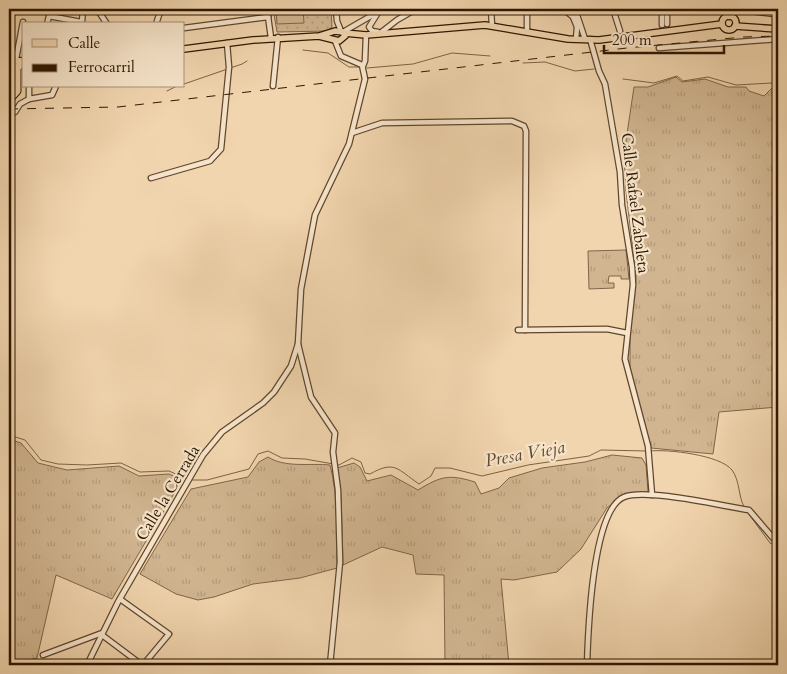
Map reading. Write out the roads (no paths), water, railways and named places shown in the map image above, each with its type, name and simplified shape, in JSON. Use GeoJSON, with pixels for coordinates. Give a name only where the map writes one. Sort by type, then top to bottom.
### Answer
{"type":"FeatureCollection","features":[{"type":"Feature","properties":{"kind":"highway"},"geometry":{"type":"LineString","coordinates":[[9,96],[14,89],[15,60]]}},
{"type":"Feature","properties":{"kind":"highway"},"geometry":{"type":"LineString","coordinates":[[9,100],[17,91],[15,73]]}},
{"type":"Feature","properties":{"kind":"main road"},"geometry":{"type":"LineString","coordinates":[[722,24],[724,19],[729,17],[735,20],[735,26]]}},
{"type":"Feature","properties":{"kind":"main road"},"geometry":{"type":"LineString","coordinates":[[722,24],[728,30],[735,26],[778,29]]}},
{"type":"Feature","properties":{"kind":"main road"},"geometry":{"type":"LineString","coordinates":[[185,49],[275,38],[396,33],[465,26],[492,26],[576,39],[588,39],[722,24]]}},
{"type":"Feature","properties":{"kind":"street"},"geometry":{"type":"LineString","coordinates":[[82,22],[83,9]]}},
{"type":"Feature","properties":{"kind":"street"},"geometry":{"type":"LineString","coordinates":[[97,9],[106,22]]}},
{"type":"Feature","properties":{"kind":"street"},"geometry":{"type":"LineString","coordinates":[[157,22],[161,9]]}},
{"type":"Feature","properties":{"kind":"street"},"geometry":{"type":"LineString","coordinates":[[261,9],[268,17]]}},
{"type":"Feature","properties":{"kind":"street"},"geometry":{"type":"LineString","coordinates":[[268,9],[268,17],[275,38],[273,86]]}},
{"type":"Feature","properties":{"kind":"street"},"geometry":{"type":"LineString","coordinates":[[336,9],[339,54],[344,58],[359,62],[362,66]]}},
{"type":"Feature","properties":{"kind":"street"},"geometry":{"type":"LineString","coordinates":[[371,9],[372,14]]}},
{"type":"Feature","properties":{"kind":"street"},"geometry":{"type":"LineString","coordinates":[[381,10],[369,27],[378,33],[416,9]]}},
{"type":"Feature","properties":{"kind":"street"},"geometry":{"type":"LineString","coordinates":[[491,9],[492,26]]}},
{"type":"Feature","properties":{"kind":"street"},"geometry":{"type":"LineString","coordinates":[[527,9],[527,32]]}},
{"type":"Feature","properties":{"kind":"street"},"geometry":{"type":"LineString","coordinates":[[565,10],[574,9]]}},
{"type":"Feature","properties":{"kind":"street","name":"Calle Rafael Zabaleta"},"geometry":{"type":"LineString","coordinates":[[574,9],[605,84],[620,172],[633,285],[624,360],[648,451],[652,495]]}},
{"type":"Feature","properties":{"kind":"street"},"geometry":{"type":"LineString","coordinates":[[613,9],[620,31]]}},
{"type":"Feature","properties":{"kind":"street"},"geometry":{"type":"LineString","coordinates":[[662,9],[664,25],[667,9]]}},
{"type":"Feature","properties":{"kind":"street"},"geometry":{"type":"LineString","coordinates":[[729,9],[729,17]]}},
{"type":"Feature","properties":{"kind":"street"},"geometry":{"type":"LineString","coordinates":[[733,9],[774,14],[774,9]]}},
{"type":"Feature","properties":{"kind":"street"},"geometry":{"type":"LineString","coordinates":[[338,36],[381,10]]}},
{"type":"Feature","properties":{"kind":"street"},"geometry":{"type":"LineString","coordinates":[[565,10],[580,22]]}},
{"type":"Feature","properties":{"kind":"street"},"geometry":{"type":"LineString","coordinates":[[48,22],[49,16],[77,22]]}},
{"type":"Feature","properties":{"kind":"street"},"geometry":{"type":"LineString","coordinates":[[185,28],[268,17]]}},
{"type":"Feature","properties":{"kind":"street"},"geometry":{"type":"LineString","coordinates":[[336,17],[338,36]]}},
{"type":"Feature","properties":{"kind":"street"},"geometry":{"type":"LineString","coordinates":[[573,17],[577,27],[576,39]]}},
{"type":"Feature","properties":{"kind":"street"},"geometry":{"type":"LineString","coordinates":[[15,60],[22,27]]}},
{"type":"Feature","properties":{"kind":"street","name":"Calle la Cerrada"},"geometry":{"type":"LineString","coordinates":[[87,665],[120,599],[204,455],[222,432],[255,410],[274,392],[291,366],[298,344],[301,289],[315,215],[349,144],[365,80],[362,66],[365,61],[364,35]]}},
{"type":"Feature","properties":{"kind":"street"},"geometry":{"type":"LineString","coordinates":[[659,48],[778,39]]}},
{"type":"Feature","properties":{"kind":"street"},"geometry":{"type":"LineString","coordinates":[[151,178],[210,161],[221,149],[229,68],[227,43]]}},
{"type":"Feature","properties":{"kind":"street"},"geometry":{"type":"LineString","coordinates":[[29,88],[29,99]]}},
{"type":"Feature","properties":{"kind":"street"},"geometry":{"type":"LineString","coordinates":[[9,114],[15,112],[20,104],[29,99],[52,95],[55,88]]}},
{"type":"Feature","properties":{"kind":"street"},"geometry":{"type":"LineString","coordinates":[[352,133],[382,123],[512,122],[524,126],[526,131],[525,330]]}},
{"type":"Feature","properties":{"kind":"street"},"geometry":{"type":"LineString","coordinates":[[518,330],[607,329],[628,333]]}},
{"type":"Feature","properties":{"kind":"street"},"geometry":{"type":"LineString","coordinates":[[298,344],[311,396],[335,433],[333,464],[338,490],[340,562],[330,665]]}},
{"type":"Feature","properties":{"kind":"street"},"geometry":{"type":"LineString","coordinates":[[587,665],[588,620],[603,526],[614,504],[622,498],[652,495],[746,510],[773,538],[778,539]]}},
{"type":"Feature","properties":{"kind":"street"},"geometry":{"type":"LineString","coordinates":[[43,656],[102,634],[142,665],[169,634],[120,599]]}},
{"type":"Feature","properties":{"kind":"waterway"},"geometry":{"type":"LineString","coordinates":[[303,50],[328,53],[349,67],[359,67]]}},
{"type":"Feature","properties":{"kind":"waterway"},"geometry":{"type":"LineString","coordinates":[[367,68],[413,64],[452,53],[490,56]]}},
{"type":"Feature","properties":{"kind":"waterway"},"geometry":{"type":"LineString","coordinates":[[185,84],[247,61]]}},
{"type":"Feature","properties":{"kind":"waterway"},"geometry":{"type":"LineString","coordinates":[[523,63],[545,62],[575,71],[594,69]]}},
{"type":"Feature","properties":{"kind":"waterway"},"geometry":{"type":"LineString","coordinates":[[623,79],[654,83],[677,76],[683,81],[708,77],[736,85],[772,83],[778,80]]}},
{"type":"Feature","properties":{"kind":"waterway"},"geometry":{"type":"LineString","coordinates":[[167,91],[173,88]]}},
{"type":"Feature","properties":{"kind":"waterway","name":"Presa Vieja"},"geometry":{"type":"LineString","coordinates":[[9,435],[25,440],[41,460],[58,464],[121,463],[140,472],[169,471],[187,479]]}},
{"type":"Feature","properties":{"kind":"waterway","name":"Presa Vieja"},"geometry":{"type":"LineString","coordinates":[[191,480],[207,480],[249,469],[258,454],[268,451],[282,458],[305,459],[339,465],[352,458],[361,462],[365,473],[370,474],[385,468],[396,468],[419,484],[431,476],[435,468],[450,468],[482,476],[528,465],[589,456],[601,450],[646,451]]}},
{"type":"Feature","properties":{"kind":"waterway","name":"Presa Vieja"},"geometry":{"type":"LineString","coordinates":[[650,451],[693,454],[717,460],[726,465],[735,474],[744,507]]}},
{"type":"Feature","properties":{"kind":"waterway","name":"Presa Vieja"},"geometry":{"type":"LineString","coordinates":[[748,513],[770,543],[778,546]]}},
{"type":"Feature","properties":{"kind":"railway"},"geometry":{"type":"LineString","coordinates":[[9,109],[118,107],[627,48],[743,37],[778,36]]}}]}
